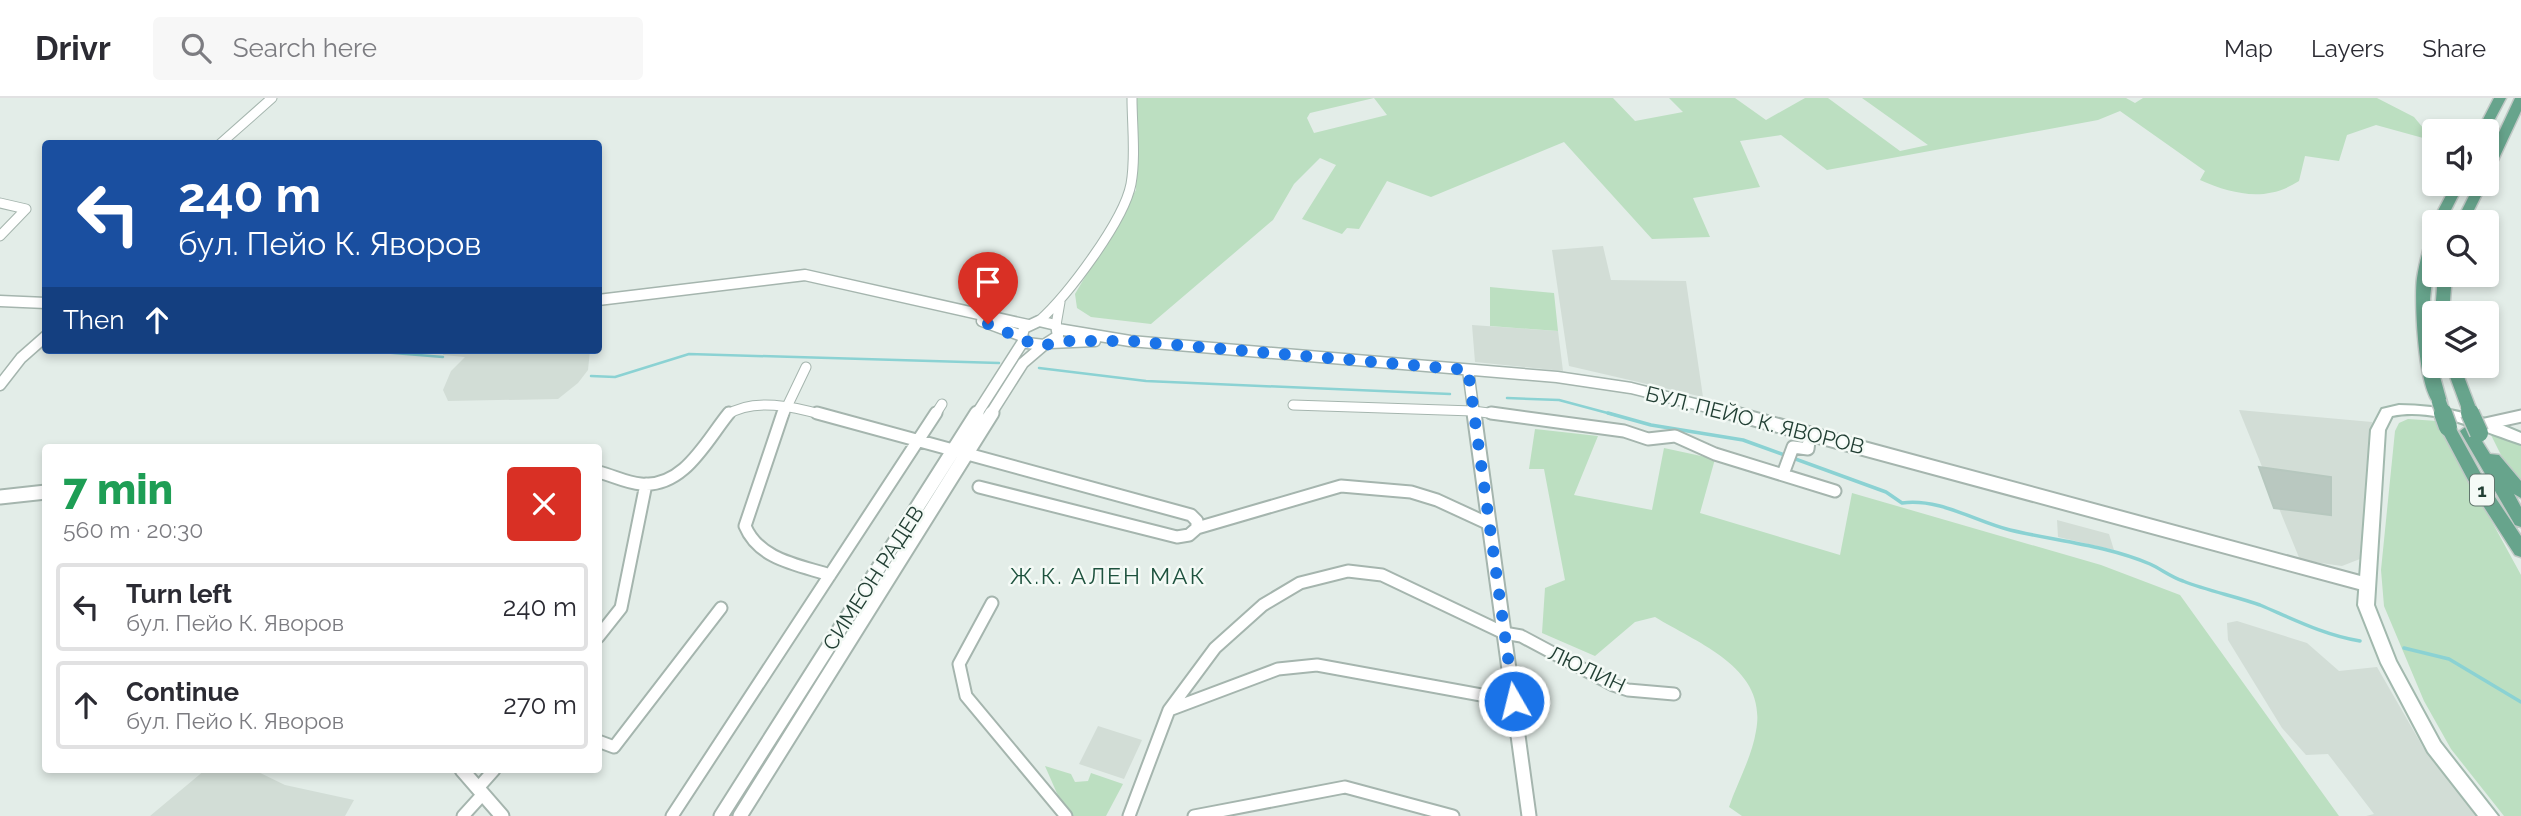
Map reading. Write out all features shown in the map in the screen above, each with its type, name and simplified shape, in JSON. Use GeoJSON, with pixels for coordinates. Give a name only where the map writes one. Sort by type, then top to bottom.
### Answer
{"type":"FeatureCollection","features":[{"type":"Feature","properties":{"kind":"main road"},"geometry":{"type":"LineString","coordinates":[[2489,119],[2500,98]]}},
{"type":"Feature","properties":{"kind":"main road"},"geometry":{"type":"LineString","coordinates":[[2499,145],[2521,98]]}},
{"type":"Feature","properties":{"kind":"main road","name":"1"},"geometry":{"type":"LineString","coordinates":[[2424,287],[2421,313],[2428,365],[2448,427],[2513,525]]}},
{"type":"Feature","properties":{"kind":"main road"},"geometry":{"type":"LineString","coordinates":[[2452,378],[2463,407],[2496,463],[2521,492]]}},
{"type":"Feature","properties":{"kind":"main road"},"geometry":{"type":"LineString","coordinates":[[2456,378],[2463,407]]}},
{"type":"Feature","properties":{"kind":"main road"},"geometry":{"type":"LineString","coordinates":[[2489,816],[2450,768],[2418,718],[2371,622],[2366,605],[2365,584],[2378,430],[2383,416],[2394,409],[2404,409],[2477,430],[2521,439]]}},
{"type":"Feature","properties":{"kind":"main road","name":"1"},"geometry":{"type":"LineString","coordinates":[[2477,430],[2521,550]]}},
{"type":"Feature","properties":{"kind":"main road"},"geometry":{"type":"LineString","coordinates":[[2513,525],[2521,556]]}},
{"type":"Feature","properties":{"kind":"street"},"geometry":{"type":"LineString","coordinates":[[225,140],[272,98]]}},
{"type":"Feature","properties":{"kind":"street"},"geometry":{"type":"LineString","coordinates":[[602,300],[805,275],[837,280],[949,309],[1034,323],[1060,302],[1123,208],[1129,193],[1132,98]]}},
{"type":"Feature","properties":{"kind":"street"},"geometry":{"type":"LineString","coordinates":[[0,203],[19,205],[26,209],[0,236]]}},
{"type":"Feature","properties":{"kind":"street"},"geometry":{"type":"LineString","coordinates":[[0,301],[42,306]]}},
{"type":"Feature","properties":{"kind":"street"},"geometry":{"type":"LineString","coordinates":[[1057,327],[1060,302]]}},
{"type":"Feature","properties":{"kind":"street"},"geometry":{"type":"LineString","coordinates":[[949,309],[1023,338]]}},
{"type":"Feature","properties":{"kind":"street","name":"БУЛ. ПЕЙО К. ЯВОРОВ"},"geometry":{"type":"LineString","coordinates":[[1034,323],[1130,341],[1468,370],[1631,388],[1810,433],[2365,584]]}},
{"type":"Feature","properties":{"kind":"street","name":"СИМЕОН РАДЕВ"},"geometry":{"type":"LineString","coordinates":[[740,816],[960,452],[1034,323]]}},
{"type":"Feature","properties":{"kind":"street","name":"СИМЕОН РАДЕВ"},"geometry":{"type":"LineString","coordinates":[[721,816],[960,452],[1023,363],[1058,336],[1057,327]]}},
{"type":"Feature","properties":{"kind":"street","name":"БУЛ. ПЕЙО К. ЯВОРОВ"},"geometry":{"type":"LineString","coordinates":[[1023,338],[1032,345],[1130,341]]}},
{"type":"Feature","properties":{"kind":"street"},"geometry":{"type":"LineString","coordinates":[[0,385],[21,358],[42,340]]}},
{"type":"Feature","properties":{"kind":"street"},"geometry":{"type":"LineString","coordinates":[[806,367],[786,405],[745,526],[747,537],[756,548],[830,575]]}},
{"type":"Feature","properties":{"kind":"street"},"geometry":{"type":"LineString","coordinates":[[1468,370],[1529,816]]}},
{"type":"Feature","properties":{"kind":"street"},"geometry":{"type":"LineString","coordinates":[[673,816],[942,404]]}},
{"type":"Feature","properties":{"kind":"street"},"geometry":{"type":"LineString","coordinates":[[602,473],[646,484],[676,476],[686,470],[729,413],[739,409],[786,405],[1191,515],[1197,521],[1197,528]]}},
{"type":"Feature","properties":{"kind":"street"},"geometry":{"type":"LineString","coordinates":[[1293,405],[1473,411],[1624,431],[1648,439],[1675,436],[1715,453],[1784,470]]}},
{"type":"Feature","properties":{"kind":"street"},"geometry":{"type":"LineString","coordinates":[[2477,430],[2521,416]]}},
{"type":"Feature","properties":{"kind":"street"},"geometry":{"type":"LineString","coordinates":[[1810,433],[1808,449],[1793,447],[1784,470],[1787,478],[1835,491]]}},
{"type":"Feature","properties":{"kind":"street"},"geometry":{"type":"LineString","coordinates":[[602,632],[621,608],[646,484]]}},
{"type":"Feature","properties":{"kind":"street"},"geometry":{"type":"LineString","coordinates":[[979,487],[1177,537],[1189,535],[1197,528],[1342,486],[1411,492],[1437,500],[1489,524]]}},
{"type":"Feature","properties":{"kind":"street"},"geometry":{"type":"LineString","coordinates":[[0,497],[42,492]]}},
{"type":"Feature","properties":{"kind":"street","name":"ЛЮЛИН"},"geometry":{"type":"LineString","coordinates":[[1129,816],[1169,710],[1215,648],[1263,605],[1300,583],[1322,576],[1356,571],[1382,575],[1504,633],[1521,636],[1572,665],[1628,690],[1674,694]]}},
{"type":"Feature","properties":{"kind":"street"},"geometry":{"type":"LineString","coordinates":[[992,603],[959,664],[966,696],[1066,816]]}},
{"type":"Feature","properties":{"kind":"street"},"geometry":{"type":"LineString","coordinates":[[602,742],[614,747],[721,608]]}},
{"type":"Feature","properties":{"kind":"street"},"geometry":{"type":"LineString","coordinates":[[1169,710],[1278,668],[1317,665],[1514,701]]}},
{"type":"Feature","properties":{"kind":"street"},"geometry":{"type":"LineString","coordinates":[[465,773],[502,816]]}},
{"type":"Feature","properties":{"kind":"street"},"geometry":{"type":"LineString","coordinates":[[463,816],[492,773]]}},
{"type":"Feature","properties":{"kind":"street"},"geometry":{"type":"LineString","coordinates":[[1194,816],[1345,787],[1452,816]]}},
{"type":"Feature","properties":{"kind":"shaded area"},"geometry":{"type":"Polygon","coordinates":[[[1603,246],[1611,280],[1686,281],[1703,397],[1569,366],[1552,250],[1603,246]]]}},
{"type":"Feature","properties":{"kind":"shaded area"},"geometry":{"type":"Polygon","coordinates":[[[1472,325],[1558,331],[1563,371],[1475,362],[1472,325]]]}},
{"type":"Feature","properties":{"kind":"shaded area"},"geometry":{"type":"Polygon","coordinates":[[[590,354],[588,370],[578,383],[558,399],[448,401],[443,390],[451,371],[465,357],[443,355],[590,354]]]}},
{"type":"Feature","properties":{"kind":"shaded area"},"geometry":{"type":"Polygon","coordinates":[[[2239,410],[2372,422],[2360,559],[2342,566],[2300,560],[2239,410]]]}},
{"type":"Feature","properties":{"kind":"shaded area"},"geometry":{"type":"Polygon","coordinates":[[[2057,520],[2109,534],[2114,550],[2058,537],[2057,520]]]}},
{"type":"Feature","properties":{"kind":"shaded area"},"geometry":{"type":"Polygon","coordinates":[[[2237,621],[2307,643],[2339,671],[2377,667],[2423,747],[2478,816],[2366,816],[2374,814],[2328,754],[2306,755],[2282,728],[2228,640],[2227,623],[2237,621]]]}},
{"type":"Feature","properties":{"kind":"shaded area"},"geometry":{"type":"Polygon","coordinates":[[[1098,726],[1142,740],[1124,779],[1079,764],[1098,726]]]}},
{"type":"Feature","properties":{"kind":"shaded area"},"geometry":{"type":"Polygon","coordinates":[[[201,773],[260,773],[285,785],[354,800],[345,816],[150,816],[201,773]]]}},
{"type":"Feature","properties":{"kind":"green space"},"geometry":{"type":"Polygon","coordinates":[[[1137,98],[1374,98],[1613,98],[1635,121],[1683,112],[1669,98],[1735,98],[1766,120],[1805,98],[1828,98],[1900,151],[1928,145],[1862,98],[2126,98],[2135,103],[2143,98],[2377,98],[2414,117],[2422,127],[2422,138],[2376,125],[2347,135],[2339,161],[2305,156],[2299,181],[2287,188],[2263,194],[2238,192],[2200,180],[2205,171],[2120,111],[2098,120],[1827,170],[1781,135],[1740,141],[1760,187],[1693,198],[1710,237],[1652,239],[1564,142],[1431,197],[1387,181],[1359,229],[1347,228],[1342,234],[1302,219],[1336,165],[1320,158],[1294,184],[1273,220],[1151,324],[1091,317],[1077,308],[1075,294],[1136,190],[1137,98]],[[1374,98],[1310,113],[1307,118],[1314,133],[1387,115],[1374,98]]]}},
{"type":"Feature","properties":{"kind":"green space"},"geometry":{"type":"Polygon","coordinates":[[[1490,287],[1554,293],[1558,331],[1490,326],[1490,287]]]}},
{"type":"Feature","properties":{"kind":"green space"},"geometry":{"type":"Polygon","coordinates":[[[2408,419],[2437,421],[2521,575],[2521,816],[2504,816],[2451,749],[2424,701],[2384,606],[2381,570],[2395,431],[2399,423],[2408,419]]]}},
{"type":"Feature","properties":{"kind":"green space"},"geometry":{"type":"Polygon","coordinates":[[[1535,429],[1598,436],[1574,495],[1652,510],[1664,448],[1715,459],[1700,513],[1840,555],[1852,493],[2101,565],[2180,595],[2339,816],[1742,816],[1729,807],[1754,741],[1757,709],[1751,690],[1741,674],[1726,660],[1655,617],[1635,622],[1595,656],[1542,633],[1545,588],[1565,580],[1544,469],[1529,469],[1535,429]]]}},
{"type":"Feature","properties":{"kind":"green space"},"geometry":{"type":"Polygon","coordinates":[[[2489,431],[2521,445],[2521,483],[2503,459],[2489,431]]]}},
{"type":"Feature","properties":{"kind":"green space"},"geometry":{"type":"Polygon","coordinates":[[[1045,766],[1071,774],[1075,782],[1088,781],[1091,773],[1123,784],[1106,816],[1073,816],[1059,798],[1045,766]]]}},
{"type":"Feature","properties":{"kind":"building"},"geometry":{"type":"Polygon","coordinates":[[[2259,467],[2331,477],[2331,515],[2274,508],[2259,467]]]}},
{"type":"Feature","properties":{"kind":"waterway"},"geometry":{"type":"LineString","coordinates":[[406,354],[443,357]]}},
{"type":"Feature","properties":{"kind":"waterway"},"geometry":{"type":"LineString","coordinates":[[591,376],[615,377],[689,354],[999,363]]}},
{"type":"Feature","properties":{"kind":"waterway"},"geometry":{"type":"LineString","coordinates":[[1039,368],[1146,381],[1450,394]]}},
{"type":"Feature","properties":{"kind":"waterway"},"geometry":{"type":"LineString","coordinates":[[1507,398],[1559,400],[1615,415]]}},
{"type":"Feature","properties":{"kind":"waterway"},"geometry":{"type":"LineString","coordinates":[[1608,413],[1651,425],[1743,440],[1886,492],[1902,503],[1930,504],[2010,530],[2116,552],[2150,564],[2192,585],[2260,605],[2321,631],[2360,641]]}},
{"type":"Feature","properties":{"kind":"waterway"},"geometry":{"type":"LineString","coordinates":[[2404,648],[2449,659],[2521,702]]}},
{"type":"Feature","properties":{"kind":"district","name":"Ж.К. АЛЕН МАК"},"geometry":{"type":"Point","coordinates":[1108,575]}},
{"type":"Feature","properties":{"kind":"route"},"geometry":{"type":"LineString","coordinates":[[988,324],[1022,336],[1027,343],[1038,346],[1069,341],[1130,341],[1468,370],[1514,701]]}}]}
